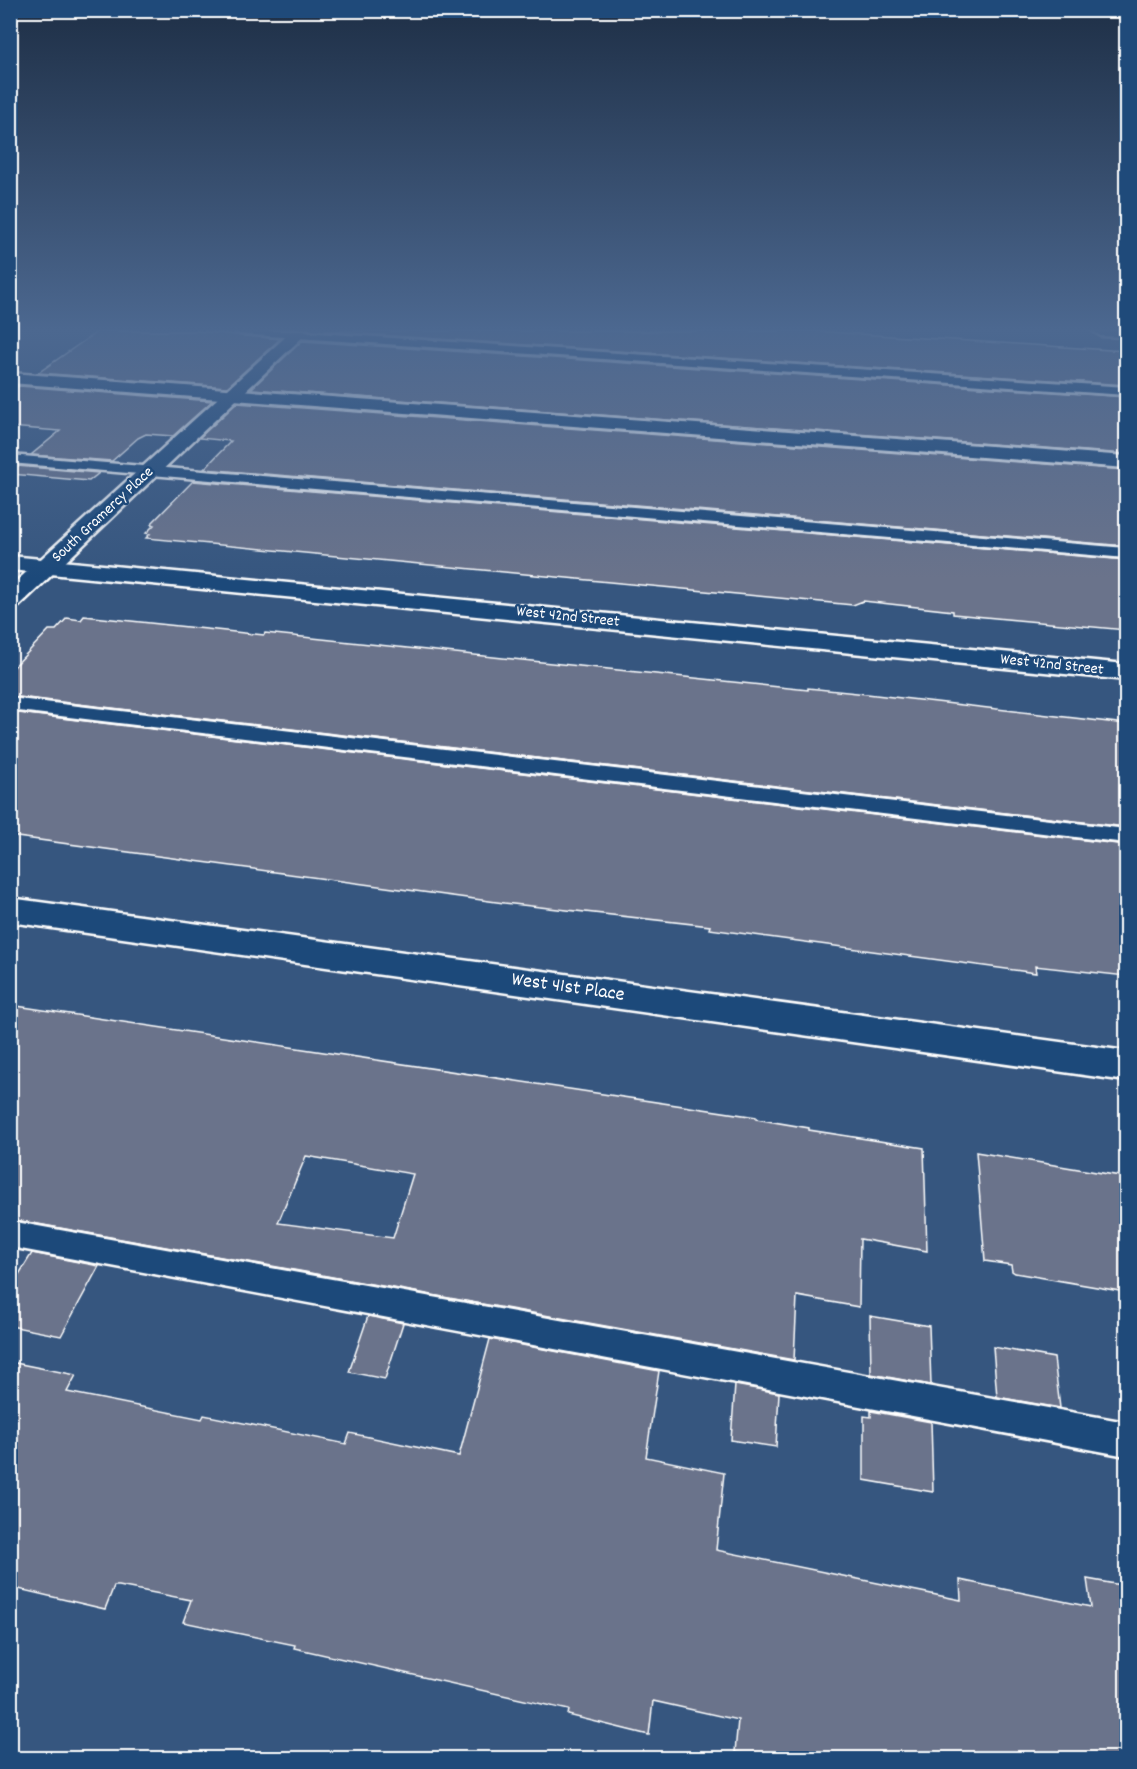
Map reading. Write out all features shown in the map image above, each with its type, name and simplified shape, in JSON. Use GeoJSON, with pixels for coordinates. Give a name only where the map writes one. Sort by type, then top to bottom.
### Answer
{"type":"FeatureCollection","features":[{"type":"Feature","properties":{"kind":"street","name":"South Gramercy Place"},"geometry":{"type":"LineString","coordinates":[[10,601],[213,414]]}},
{"type":"Feature","properties":{"kind":"street"},"geometry":{"type":"LineString","coordinates":[[490,414],[1126,462]]}},
{"type":"Feature","properties":{"kind":"street","name":"West 42nd Street"},"geometry":{"type":"LineString","coordinates":[[10,563],[1126,672]]}},
{"type":"Feature","properties":{"kind":"street","name":"West 41st Place"},"geometry":{"type":"LineString","coordinates":[[10,910],[1126,1066]]}},
{"type":"Feature","properties":{"kind":"lane"},"geometry":{"type":"LineString","coordinates":[[10,459],[1126,553]]}},
{"type":"Feature","properties":{"kind":"lane"},"geometry":{"type":"LineString","coordinates":[[10,704],[1126,836]]}},
{"type":"Feature","properties":{"kind":"lane"},"geometry":{"type":"LineString","coordinates":[[10,1234],[1126,1439]]}},
{"type":"Feature","properties":{"kind":"building"},"geometry":{"type":"Polygon","coordinates":[[[10,414],[198,414],[173,436],[146,434],[138,438],[112,461],[31,455],[60,431],[10,427],[10,414]]]}},
{"type":"Feature","properties":{"kind":"building"},"geometry":{"type":"Polygon","coordinates":[[[226,414],[377,414],[1126,470],[1126,546],[204,469],[231,441],[199,438],[226,414]]]}},
{"type":"Feature","properties":{"kind":"building"},"geometry":{"type":"Polygon","coordinates":[[[582,414],[1126,414],[1126,454],[582,414]]]}},
{"type":"Feature","properties":{"kind":"building"},"geometry":{"type":"Polygon","coordinates":[[[17,466],[99,473],[89,481],[10,474],[17,466]]]}},
{"type":"Feature","properties":{"kind":"building"},"geometry":{"type":"Polygon","coordinates":[[[193,481],[1126,560],[1126,630],[953,614],[953,611],[863,601],[853,605],[146,538],[150,534],[146,533],[154,525],[151,524],[193,481]]]}},
{"type":"Feature","properties":{"kind":"building"},"geometry":{"type":"Polygon","coordinates":[[[84,616],[808,690],[808,688],[867,694],[1126,724],[1126,827],[10,696],[10,671],[49,630],[56,630],[67,618],[81,620],[84,616]]]}},
{"type":"Feature","properties":{"kind":"building"},"geometry":{"type":"Polygon","coordinates":[[[10,712],[1126,845],[1126,976],[1035,966],[1036,973],[709,929],[710,926],[504,903],[10,836],[10,712]]]}},
{"type":"Feature","properties":{"kind":"building"},"geometry":{"type":"Polygon","coordinates":[[[10,1005],[756,1117],[756,1119],[809,1128],[809,1130],[924,1148],[927,1251],[860,1239],[859,1307],[797,1296],[794,1360],[10,1219],[10,1005]],[[306,1156],[278,1223],[393,1238],[413,1174],[306,1156]]]}},
{"type":"Feature","properties":{"kind":"building"},"geometry":{"type":"Polygon","coordinates":[[[976,1152],[1126,1177],[1126,1292],[1015,1273],[1011,1265],[985,1261],[976,1152]]]}},
{"type":"Feature","properties":{"kind":"building"},"geometry":{"type":"Polygon","coordinates":[[[32,1253],[99,1266],[61,1336],[10,1326],[10,1289],[32,1253]]]}},
{"type":"Feature","properties":{"kind":"building"},"geometry":{"type":"Polygon","coordinates":[[[368,1316],[403,1323],[385,1379],[349,1372],[368,1316]]]}},
{"type":"Feature","properties":{"kind":"building"},"geometry":{"type":"Polygon","coordinates":[[[870,1316],[929,1326],[931,1385],[871,1374],[870,1316]]]}},
{"type":"Feature","properties":{"kind":"building"},"geometry":{"type":"Polygon","coordinates":[[[490,1339],[659,1371],[646,1457],[724,1473],[716,1550],[961,1600],[960,1580],[1091,1607],[1087,1579],[1126,1586],[1126,1758],[766,1758],[735,1752],[738,1720],[653,1701],[649,1735],[568,1715],[569,1710],[294,1648],[295,1645],[183,1622],[191,1600],[114,1586],[105,1609],[10,1587],[10,1362],[76,1375],[67,1392],[202,1419],[204,1415],[346,1444],[350,1433],[459,1456],[490,1339]]]}},
{"type":"Feature","properties":{"kind":"building"},"geometry":{"type":"Polygon","coordinates":[[[993,1347],[1054,1358],[1060,1408],[997,1397],[993,1347]]]}},
{"type":"Feature","properties":{"kind":"building"},"geometry":{"type":"Polygon","coordinates":[[[735,1385],[779,1393],[776,1447],[731,1440],[735,1385]]]}},
{"type":"Feature","properties":{"kind":"building"},"geometry":{"type":"Polygon","coordinates":[[[871,1411],[931,1422],[933,1492],[864,1480],[864,1416],[871,1417],[871,1411]]]}}]}
